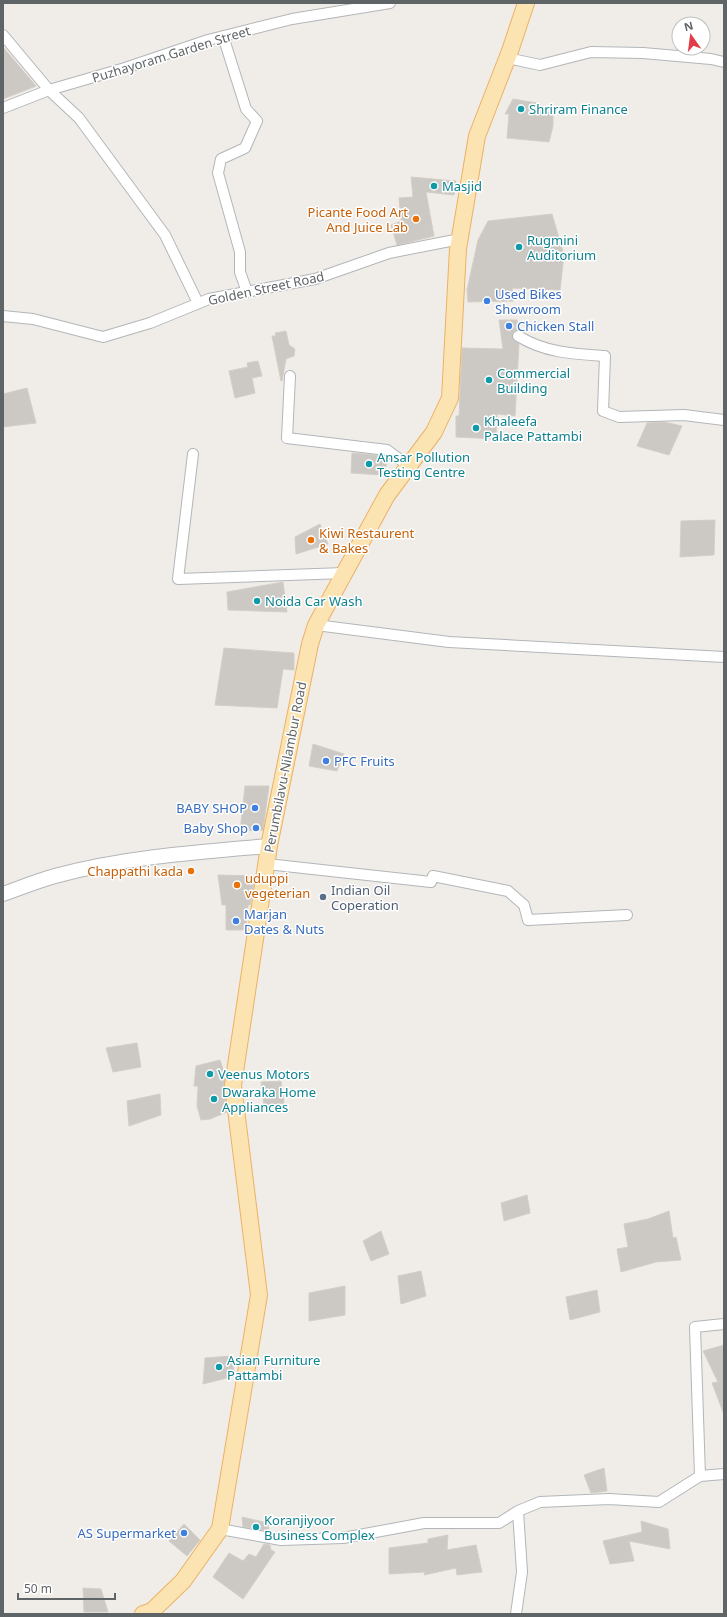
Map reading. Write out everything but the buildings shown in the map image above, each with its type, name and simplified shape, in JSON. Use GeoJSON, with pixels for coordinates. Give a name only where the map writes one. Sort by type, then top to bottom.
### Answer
{"type":"FeatureCollection","features":[{"type":"Feature","properties":{"kind":"main road","name":"Perumbilavu-Nilambur Road"},"geometry":{"type":"LineString","coordinates":[[144,1614],[152,1611],[183,1581],[220,1529],[259,1295],[233,1085],[269,846],[310,644],[316,624],[387,495],[434,432],[450,398],[460,239],[477,136],[526,3]]}},
{"type":"Feature","properties":{"kind":"main road"},"geometry":{"type":"LineString","coordinates":[[3,894],[55,876],[106,865],[170,855],[269,846]]}},
{"type":"Feature","properties":{"kind":"street","name":"Puzhayoram Garden Street"},"geometry":{"type":"LineString","coordinates":[[3,108],[49,90],[223,36],[292,19],[390,3]]}},
{"type":"Feature","properties":{"kind":"street"},"geometry":{"type":"LineString","coordinates":[[3,35],[49,90],[79,118],[165,235],[198,303]]}},
{"type":"Feature","properties":{"kind":"street"},"geometry":{"type":"LineString","coordinates":[[223,36],[246,109],[257,121],[245,148],[221,159],[218,173],[240,252],[240,272],[247,292]]}},
{"type":"Feature","properties":{"kind":"street"},"geometry":{"type":"LineString","coordinates":[[507,58],[540,65],[592,52],[643,53],[711,58],[724,62]]}},
{"type":"Feature","properties":{"kind":"street","name":"Golden Street Road"},"geometry":{"type":"LineString","coordinates":[[3,316],[33,319],[103,337],[150,323],[198,303],[315,279],[390,253],[460,239]]}},
{"type":"Feature","properties":{"kind":"street"},"geometry":{"type":"LineString","coordinates":[[518,336],[533,345],[563,354],[605,356],[603,411],[619,417],[684,415],[724,420]]}},
{"type":"Feature","properties":{"kind":"street"},"geometry":{"type":"LineString","coordinates":[[290,376],[287,438],[387,450],[409,466]]}},
{"type":"Feature","properties":{"kind":"street"},"geometry":{"type":"LineString","coordinates":[[193,454],[178,579],[344,574]]}},
{"type":"Feature","properties":{"kind":"street"},"geometry":{"type":"LineString","coordinates":[[316,624],[449,642],[724,657]]}},
{"type":"Feature","properties":{"kind":"street"},"geometry":{"type":"LineString","coordinates":[[267,864],[431,882],[432,876],[508,891],[524,905],[528,920],[627,915]]}},
{"type":"Feature","properties":{"kind":"street"},"geometry":{"type":"LineString","coordinates":[[700,1476],[695,1326],[724,1324]]}},
{"type":"Feature","properties":{"kind":"street"},"geometry":{"type":"LineString","coordinates":[[220,1529],[281,1540],[343,1538],[424,1523],[499,1523],[518,1511],[540,1502],[609,1499],[659,1502],[700,1476],[724,1474]]}},
{"type":"Feature","properties":{"kind":"street"},"geometry":{"type":"LineString","coordinates":[[516,1614],[522,1572],[518,1511]]}},
{"type":"Feature","properties":{"kind":"place","name":"Shriram Finance"},"geometry":{"type":"Point","coordinates":[521,109]}},
{"type":"Feature","properties":{"kind":"place","name":"Masjid"},"geometry":{"type":"Point","coordinates":[434,186]}},
{"type":"Feature","properties":{"kind":"place","name":"Picante Food Art And Juice Lab"},"geometry":{"type":"Point","coordinates":[416,219]}},
{"type":"Feature","properties":{"kind":"place","name":"Rugmini Auditorium"},"geometry":{"type":"Point","coordinates":[519,247]}},
{"type":"Feature","properties":{"kind":"place","name":"Used Bikes Showroom"},"geometry":{"type":"Point","coordinates":[487,301]}},
{"type":"Feature","properties":{"kind":"place","name":"Chicken Stall"},"geometry":{"type":"Point","coordinates":[509,326]}},
{"type":"Feature","properties":{"kind":"place","name":"Commercial Building"},"geometry":{"type":"Point","coordinates":[489,380]}},
{"type":"Feature","properties":{"kind":"place","name":"Khaleefa Palace Pattambi"},"geometry":{"type":"Point","coordinates":[476,428]}},
{"type":"Feature","properties":{"kind":"place","name":"Ansar Pollution Testing Centre"},"geometry":{"type":"Point","coordinates":[369,464]}},
{"type":"Feature","properties":{"kind":"place","name":"Kiwi Restaurent & Bakes"},"geometry":{"type":"Point","coordinates":[311,540]}},
{"type":"Feature","properties":{"kind":"place","name":"Noida Car Wash"},"geometry":{"type":"Point","coordinates":[257,601]}},
{"type":"Feature","properties":{"kind":"place","name":"PFC Fruits"},"geometry":{"type":"Point","coordinates":[326,761]}},
{"type":"Feature","properties":{"kind":"place","name":"BABY SHOP"},"geometry":{"type":"Point","coordinates":[255,808]}},
{"type":"Feature","properties":{"kind":"place","name":"Baby Shop"},"geometry":{"type":"Point","coordinates":[256,828]}},
{"type":"Feature","properties":{"kind":"place","name":"Chappathi kada"},"geometry":{"type":"Point","coordinates":[191,871]}},
{"type":"Feature","properties":{"kind":"place","name":"uduppi vegeterian"},"geometry":{"type":"Point","coordinates":[237,885]}},
{"type":"Feature","properties":{"kind":"place","name":"Indian Oil Coperation"},"geometry":{"type":"Point","coordinates":[323,897]}},
{"type":"Feature","properties":{"kind":"place","name":"Marjan Dates & Nuts"},"geometry":{"type":"Point","coordinates":[236,921]}},
{"type":"Feature","properties":{"kind":"place","name":"Veenus Motors"},"geometry":{"type":"Point","coordinates":[210,1074]}},
{"type":"Feature","properties":{"kind":"place","name":"Dwaraka Home Appliances"},"geometry":{"type":"Point","coordinates":[214,1099]}},
{"type":"Feature","properties":{"kind":"place","name":"Asian Furniture Pattambi"},"geometry":{"type":"Point","coordinates":[219,1367]}},
{"type":"Feature","properties":{"kind":"place","name":"Koranjiyoor Business Complex"},"geometry":{"type":"Point","coordinates":[256,1527]}},
{"type":"Feature","properties":{"kind":"place","name":"AS Supermarket"},"geometry":{"type":"Point","coordinates":[184,1533]}}]}
